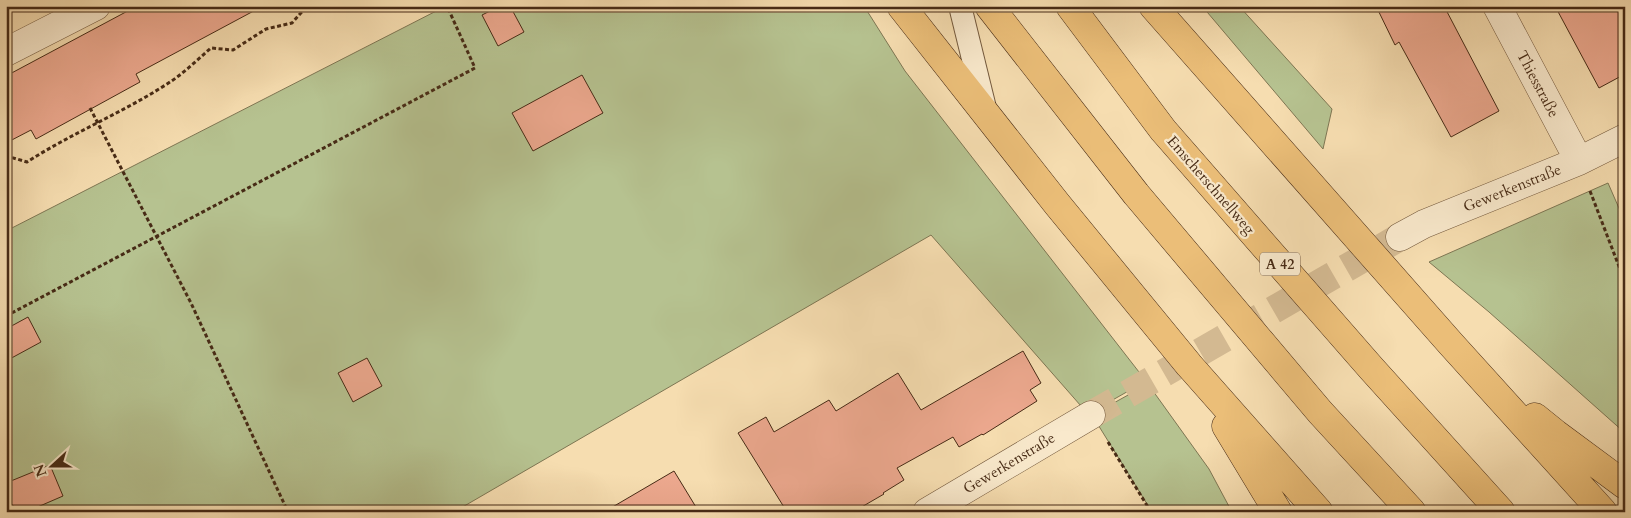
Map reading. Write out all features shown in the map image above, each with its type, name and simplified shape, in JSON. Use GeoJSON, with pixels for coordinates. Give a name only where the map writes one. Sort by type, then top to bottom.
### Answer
{"type":"FeatureCollection","features":[{"type":"Feature","properties":{"kind":"highway"},"geometry":{"type":"LineString","coordinates":[[901,6],[1063,212],[1189,365],[1319,512]]}},
{"type":"Feature","properties":{"kind":"highway"},"geometry":{"type":"LineString","coordinates":[[989,6],[1148,209],[1320,412],[1412,512]]}},
{"type":"Feature","properties":{"kind":"highway","name":"Emscherschnellweg"},"geometry":{"type":"LineString","coordinates":[[1070,6],[1163,130],[1370,368],[1501,512]]}},
{"type":"Feature","properties":{"kind":"highway"},"geometry":{"type":"LineString","coordinates":[[1154,6],[1451,344],[1602,512]]}},
{"type":"Feature","properties":{"kind":"highway"},"geometry":{"type":"LineString","coordinates":[[1451,344],[1556,434],[1625,485]]}},
{"type":"Feature","properties":{"kind":"highway"},"geometry":{"type":"LineString","coordinates":[[1189,365],[1278,512]]}},
{"type":"Feature","properties":{"kind":"street"},"geometry":{"type":"LineString","coordinates":[[6,52],[96,6]]}},
{"type":"Feature","properties":{"kind":"street","name":"Thiesstraße"},"geometry":{"type":"LineString","coordinates":[[1497,6],[1579,161]]}},
{"type":"Feature","properties":{"kind":"street","name":"Gewerkenstraße"},"geometry":{"type":"LineString","coordinates":[[1400,237],[1424,224],[1579,161],[1625,138]]}},
{"type":"Feature","properties":{"kind":"street","name":"Gewerkenstraße"},"geometry":{"type":"LineString","coordinates":[[927,512],[1091,415]]}},
{"type":"Feature","properties":{"kind":"lane"},"geometry":{"type":"LineString","coordinates":[[960,6],[987,115]]}},
{"type":"Feature","properties":{"kind":"path"},"geometry":{"type":"LineString","coordinates":[[6,159],[10,157],[27,162],[54,144],[98,123],[169,82],[212,48],[233,50],[266,29],[292,23],[307,6]]}},
{"type":"Feature","properties":{"kind":"path"},"geometry":{"type":"LineString","coordinates":[[6,316],[475,68],[447,6]]}},
{"type":"Feature","properties":{"kind":"path"},"geometry":{"type":"LineString","coordinates":[[90,108],[191,303],[288,512]]}},
{"type":"Feature","properties":{"kind":"path"},"geometry":{"type":"LineString","coordinates":[[1579,161],[1625,282]]}},
{"type":"Feature","properties":{"kind":"path"},"geometry":{"type":"LineString","coordinates":[[1091,415],[1151,512]]}},
{"type":"Feature","properties":{"kind":"green space"},"geometry":{"type":"Polygon","coordinates":[[[446,6],[864,6],[905,71],[1146,381],[1088,414],[931,235],[454,512],[6,512],[6,231],[446,6]]]}},
{"type":"Feature","properties":{"kind":"green space"},"geometry":{"type":"Polygon","coordinates":[[[1202,6],[1239,6],[1332,109],[1323,149],[1202,6]]]}},
{"type":"Feature","properties":{"kind":"green space"},"geometry":{"type":"Polygon","coordinates":[[[1608,183],[1625,222],[1625,433],[1489,312],[1429,262],[1608,183]]]}},
{"type":"Feature","properties":{"kind":"green space"},"geometry":{"type":"Polygon","coordinates":[[[1148,384],[1209,469],[1232,512],[1152,512],[1092,415],[1148,384]]]}},
{"type":"Feature","properties":{"kind":"building"},"geometry":{"type":"Polygon","coordinates":[[[137,6],[263,6],[136,74],[140,82],[36,139],[31,130],[6,143],[6,76],[137,6]]]}},
{"type":"Feature","properties":{"kind":"building"},"geometry":{"type":"Polygon","coordinates":[[[500,6],[510,6],[524,32],[498,46],[482,15],[500,6]]]}},
{"type":"Feature","properties":{"kind":"building"},"geometry":{"type":"Polygon","coordinates":[[[1376,6],[1444,6],[1499,111],[1451,137],[1399,42],[1395,45],[1376,6]]]}},
{"type":"Feature","properties":{"kind":"building"},"geometry":{"type":"Polygon","coordinates":[[[1555,6],[1617,6],[1625,20],[1625,74],[1599,88],[1555,6]]]}},
{"type":"Feature","properties":{"kind":"building"},"geometry":{"type":"Polygon","coordinates":[[[582,75],[603,113],[533,151],[512,113],[582,75]]]}},
{"type":"Feature","properties":{"kind":"building"},"geometry":{"type":"Polygon","coordinates":[[[28,317],[41,342],[6,361],[6,329],[28,317]]]}},
{"type":"Feature","properties":{"kind":"building"},"geometry":{"type":"Polygon","coordinates":[[[1023,351],[1041,383],[1030,390],[1037,401],[983,435],[959,447],[953,437],[897,468],[904,480],[853,512],[787,512],[738,433],[766,417],[774,432],[829,400],[836,411],[898,373],[921,410],[1023,351]]]}},
{"type":"Feature","properties":{"kind":"building"},"geometry":{"type":"Polygon","coordinates":[[[367,358],[382,386],[353,402],[338,373],[367,358]]]}},
{"type":"Feature","properties":{"kind":"building"},"geometry":{"type":"Polygon","coordinates":[[[50,465],[63,496],[26,512],[17,512],[6,495],[6,483],[50,465]]]}},
{"type":"Feature","properties":{"kind":"building"},"geometry":{"type":"Polygon","coordinates":[[[674,471],[699,512],[604,512],[674,471]]]}},
{"type":"Feature","properties":{"kind":"tunnel"},"geometry":{"type":"LineString","coordinates":[[1091,415],[1400,237]]}}]}
